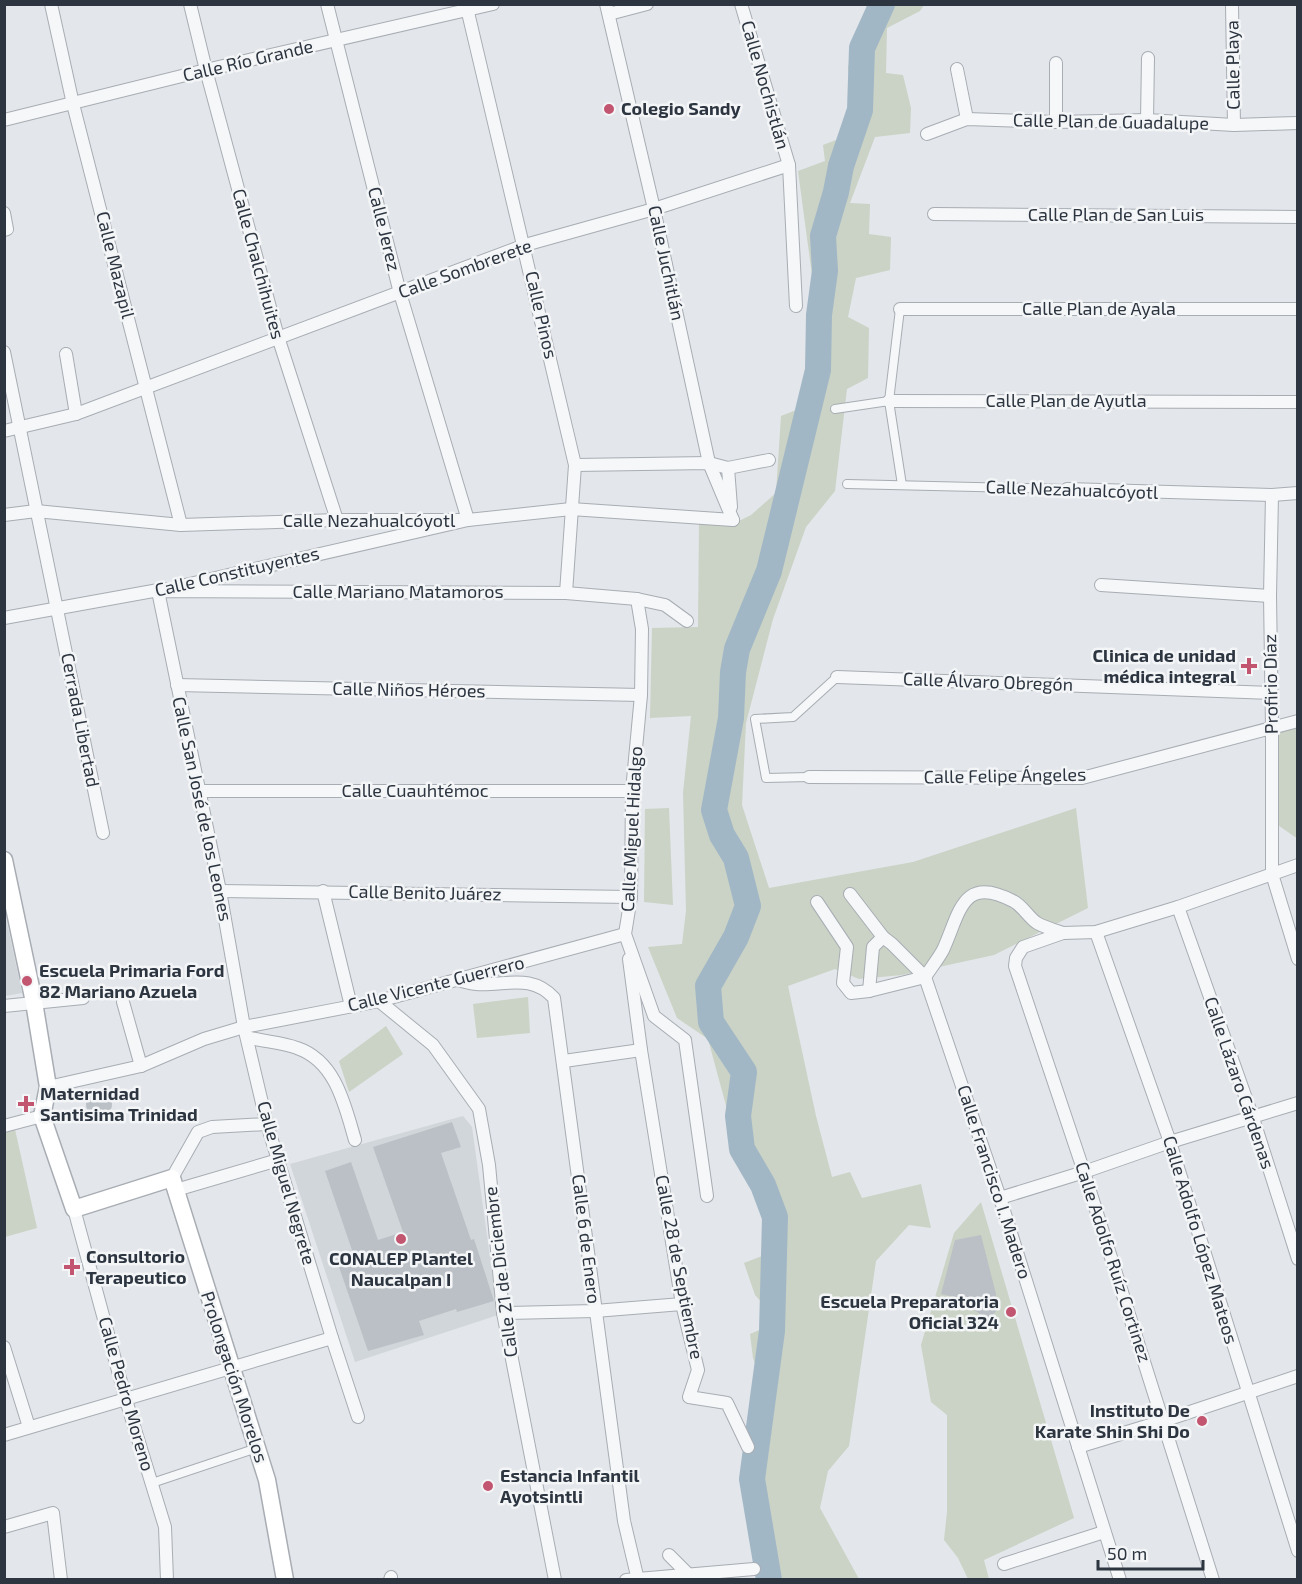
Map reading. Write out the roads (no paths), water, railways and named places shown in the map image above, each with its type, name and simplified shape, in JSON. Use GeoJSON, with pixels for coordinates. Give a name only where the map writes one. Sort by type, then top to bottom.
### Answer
{"type":"FeatureCollection","features":[{"type":"Feature","properties":{"kind":"main road"},"geometry":{"type":"LineString","coordinates":[[4,860],[34,1002],[48,1087],[42,1116],[74,1209],[174,1184]]}},
{"type":"Feature","properties":{"kind":"main road","name":"Prolongación Morelos"},"geometry":{"type":"LineString","coordinates":[[174,1184],[267,1480],[285,1580]]}},
{"type":"Feature","properties":{"kind":"street","name":"Calle Mazapil"},"geometry":{"type":"LineString","coordinates":[[51,4],[73,104],[181,525]]}},
{"type":"Feature","properties":{"kind":"street","name":"Calle Chalchihuites"},"geometry":{"type":"LineString","coordinates":[[190,4],[278,338],[337,520]]}},
{"type":"Feature","properties":{"kind":"street","name":"Calle Jerez"},"geometry":{"type":"LineString","coordinates":[[327,4],[400,293],[468,520]]}},
{"type":"Feature","properties":{"kind":"street","name":"Calle Río Grande"},"geometry":{"type":"LineString","coordinates":[[4,120],[206,70],[336,41],[467,7],[493,4]]}},
{"type":"Feature","properties":{"kind":"street"},"geometry":{"type":"LineString","coordinates":[[607,10],[647,4]]}},
{"type":"Feature","properties":{"kind":"street","name":"Calle Nochistlán"},"geometry":{"type":"LineString","coordinates":[[741,4],[789,165],[796,306]]}},
{"type":"Feature","properties":{"kind":"street","name":"Calle Playa"},"geometry":{"type":"LineString","coordinates":[[1232,4],[1233,125]]}},
{"type":"Feature","properties":{"kind":"street","name":"Calle Pinos"},"geometry":{"type":"LineString","coordinates":[[467,7],[525,245],[575,465],[566,593]]}},
{"type":"Feature","properties":{"kind":"street","name":"Calle Juchitlán"},"geometry":{"type":"LineString","coordinates":[[607,10],[654,209],[709,463],[733,520]]}},
{"type":"Feature","properties":{"kind":"street"},"geometry":{"type":"LineString","coordinates":[[1147,120],[1148,58]]}},
{"type":"Feature","properties":{"kind":"street"},"geometry":{"type":"LineString","coordinates":[[1056,63],[1056,122]]}},
{"type":"Feature","properties":{"kind":"street"},"geometry":{"type":"LineString","coordinates":[[957,69],[967,119]]}},
{"type":"Feature","properties":{"kind":"street","name":"Calle Plan de Guadalupe"},"geometry":{"type":"LineString","coordinates":[[927,134],[967,119],[1056,122],[1147,120],[1233,125],[1298,123]]}},
{"type":"Feature","properties":{"kind":"street","name":"Calle Sombrerete"},"geometry":{"type":"LineString","coordinates":[[4,431],[76,414],[525,245],[654,209],[789,165]]}},
{"type":"Feature","properties":{"kind":"street"},"geometry":{"type":"LineString","coordinates":[[4,213],[7,229],[4,230]]}},
{"type":"Feature","properties":{"kind":"street","name":"Calle Plan de San Luis"},"geometry":{"type":"LineString","coordinates":[[933,214],[1298,217]]}},
{"type":"Feature","properties":{"kind":"street"},"geometry":{"type":"LineString","coordinates":[[900,309],[889,401],[902,485]]}},
{"type":"Feature","properties":{"kind":"street","name":"Calle Plan de Ayala"},"geometry":{"type":"LineString","coordinates":[[900,309],[1298,309]]}},
{"type":"Feature","properties":{"kind":"street","name":"Cerrada Libertad"},"geometry":{"type":"LineString","coordinates":[[4,352],[103,833]]}},
{"type":"Feature","properties":{"kind":"street"},"geometry":{"type":"LineString","coordinates":[[66,354],[76,414]]}},
{"type":"Feature","properties":{"kind":"street","name":"Calle Plan de Ayutla"},"geometry":{"type":"LineString","coordinates":[[835,409],[889,401],[1298,402]]}},
{"type":"Feature","properties":{"kind":"street"},"geometry":{"type":"LineString","coordinates":[[575,465],[709,463],[728,468],[769,460]]}},
{"type":"Feature","properties":{"kind":"street"},"geometry":{"type":"LineString","coordinates":[[728,468],[733,520]]}},
{"type":"Feature","properties":{"kind":"street","name":"Calle Nezahualcóyotl"},"geometry":{"type":"LineString","coordinates":[[847,484],[1272,495],[1298,493]]}},
{"type":"Feature","properties":{"kind":"street","name":"Profirio Díaz"},"geometry":{"type":"LineString","coordinates":[[1272,495],[1270,596],[1272,873]]}},
{"type":"Feature","properties":{"kind":"street","name":"Calle Nezahualcóyotl"},"geometry":{"type":"LineString","coordinates":[[4,515],[36,511],[181,525],[337,520],[468,520],[571,509],[733,520]]}},
{"type":"Feature","properties":{"kind":"street","name":"Calle Constituyentes"},"geometry":{"type":"LineString","coordinates":[[4,618],[158,591],[468,520]]}},
{"type":"Feature","properties":{"kind":"street"},"geometry":{"type":"LineString","coordinates":[[1101,585],[1270,596]]}},
{"type":"Feature","properties":{"kind":"street","name":"Calle Mariano Matamoros"},"geometry":{"type":"LineString","coordinates":[[158,591],[566,593],[637,598],[665,605],[687,621]]}},
{"type":"Feature","properties":{"kind":"street","name":"Calle San José de los Leones"},"geometry":{"type":"LineString","coordinates":[[158,591],[220,891],[245,1032]]}},
{"type":"Feature","properties":{"kind":"street","name":"Calle Miguel Hidalgo"},"geometry":{"type":"LineString","coordinates":[[637,598],[642,629],[641,695],[632,792],[631,897],[626,934],[654,1016],[685,1040],[707,1196]]}},
{"type":"Feature","properties":{"kind":"street","name":"Calle Álvaro Obregón"},"geometry":{"type":"LineString","coordinates":[[755,719],[793,717],[837,677],[1272,693]]}},
{"type":"Feature","properties":{"kind":"street","name":"Calle Niños Héroes"},"geometry":{"type":"LineString","coordinates":[[177,685],[641,695]]}},
{"type":"Feature","properties":{"kind":"street","name":"Calle Felipe Ángeles"},"geometry":{"type":"LineString","coordinates":[[755,719],[766,778],[1082,778],[1298,721]]}},
{"type":"Feature","properties":{"kind":"street","name":"Calle Cuauhtémoc"},"geometry":{"type":"LineString","coordinates":[[199,791],[632,792]]}},
{"type":"Feature","properties":{"kind":"street"},"geometry":{"type":"LineString","coordinates":[[817,902],[847,947],[843,983],[851,993],[869,991],[925,977],[941,952],[957,911],[975,893],[994,892],[1016,903],[1036,922],[1063,933],[1096,932],[1178,908],[1298,865]]}},
{"type":"Feature","properties":{"kind":"street"},"geometry":{"type":"LineString","coordinates":[[1272,873],[1298,959]]}},
{"type":"Feature","properties":{"kind":"street","name":"Calle Benito Juárez"},"geometry":{"type":"LineString","coordinates":[[220,891],[631,897]]}},
{"type":"Feature","properties":{"kind":"street"},"geometry":{"type":"LineString","coordinates":[[323,891],[351,1006]]}},
{"type":"Feature","properties":{"kind":"street"},"geometry":{"type":"LineString","coordinates":[[850,894],[883,938],[925,977]]}},
{"type":"Feature","properties":{"kind":"street","name":"Calle Lázaro Cárdenas"},"geometry":{"type":"LineString","coordinates":[[1178,908],[1253,1118],[1298,1258]]}},
{"type":"Feature","properties":{"kind":"street","name":"Calle Adolfo López Mateos"},"geometry":{"type":"LineString","coordinates":[[1096,932],[1170,1142],[1298,1551]]}},
{"type":"Feature","properties":{"kind":"street","name":"Calle Adolfo Ruíz Cortinez"},"geometry":{"type":"LineString","coordinates":[[1063,933],[1023,947],[1018,952],[1015,966],[1084,1172],[1214,1580]]}},
{"type":"Feature","properties":{"kind":"street","name":"Calle Vicente Guerrero"},"geometry":{"type":"LineString","coordinates":[[48,1087],[141,1066],[204,1039],[245,1032],[379,1001],[626,934]]}},
{"type":"Feature","properties":{"kind":"street","name":"Calle 28 de Septiembre"},"geometry":{"type":"LineString","coordinates":[[626,934],[641,1050],[682,1304],[698,1370],[689,1397],[727,1403],[748,1447]]}},
{"type":"Feature","properties":{"kind":"street"},"geometry":{"type":"LineString","coordinates":[[869,991],[873,946],[883,938]]}},
{"type":"Feature","properties":{"kind":"street","name":"Calle Francisco I. Madero"},"geometry":{"type":"LineString","coordinates":[[925,977],[1000,1198],[1120,1580]]}},
{"type":"Feature","properties":{"kind":"street","name":"Calle 6 de Enero"},"geometry":{"type":"LineString","coordinates":[[457,980],[475,984],[525,982],[546,989],[554,998],[595,1311],[634,1579]]}},
{"type":"Feature","properties":{"kind":"street"},"geometry":{"type":"LineString","coordinates":[[4,1006],[83,998]]}},
{"type":"Feature","properties":{"kind":"street","name":"Calle 21 de Diciembre"},"geometry":{"type":"LineString","coordinates":[[379,1001],[434,1045],[479,1109],[489,1165],[503,1313],[555,1580]]}},
{"type":"Feature","properties":{"kind":"street"},"geometry":{"type":"LineString","coordinates":[[123,1002],[141,1066]]}},
{"type":"Feature","properties":{"kind":"street"},"geometry":{"type":"LineString","coordinates":[[245,1032],[264,1042],[300,1049],[322,1063],[340,1092],[356,1140]]}},
{"type":"Feature","properties":{"kind":"street","name":"Calle Miguel Negrete"},"geometry":{"type":"LineString","coordinates":[[245,1032],[267,1124],[358,1417]]}},
{"type":"Feature","properties":{"kind":"street"},"geometry":{"type":"LineString","coordinates":[[564,1061],[641,1050]]}},
{"type":"Feature","properties":{"kind":"street"},"geometry":{"type":"LineString","coordinates":[[1000,1198],[1298,1103]]}},
{"type":"Feature","properties":{"kind":"street"},"geometry":{"type":"LineString","coordinates":[[4,1126],[42,1116]]}},
{"type":"Feature","properties":{"kind":"street"},"geometry":{"type":"LineString","coordinates":[[174,1184],[198,1132],[212,1127],[267,1124]]}},
{"type":"Feature","properties":{"kind":"street"},"geometry":{"type":"LineString","coordinates":[[174,1184],[278,1160]]}},
{"type":"Feature","properties":{"kind":"street","name":"Calle Pedro Moreno"},"geometry":{"type":"LineString","coordinates":[[74,1209],[126,1400],[165,1527],[167,1580]]}},
{"type":"Feature","properties":{"kind":"street"},"geometry":{"type":"LineString","coordinates":[[503,1313],[595,1311],[682,1304]]}},
{"type":"Feature","properties":{"kind":"street"},"geometry":{"type":"LineString","coordinates":[[4,1435],[332,1338]]}},
{"type":"Feature","properties":{"kind":"street"},"geometry":{"type":"LineString","coordinates":[[4,1347],[29,1427]]}},
{"type":"Feature","properties":{"kind":"street"},"geometry":{"type":"LineString","coordinates":[[1078,1447],[1163,1422],[1248,1391],[1298,1376]]}},
{"type":"Feature","properties":{"kind":"street"},"geometry":{"type":"LineString","coordinates":[[152,1483],[257,1448]]}},
{"type":"Feature","properties":{"kind":"street"},"geometry":{"type":"LineString","coordinates":[[4,1527],[54,1513],[61,1580]]}},
{"type":"Feature","properties":{"kind":"street"},"geometry":{"type":"LineString","coordinates":[[1004,1564],[1104,1532]]}},
{"type":"Feature","properties":{"kind":"street"},"geometry":{"type":"LineString","coordinates":[[669,1555],[688,1574]]}},
{"type":"Feature","properties":{"kind":"street"},"geometry":{"type":"LineString","coordinates":[[634,1579],[754,1569]]}},
{"type":"Feature","properties":{"kind":"waterway"},"geometry":{"type":"LineString","coordinates":[[769,1580],[752,1479],[772,1331],[775,1217],[763,1185],[742,1149],[738,1116],[744,1072],[711,1022],[708,986],[736,937],[748,906],[736,858],[722,835],[714,810],[731,718],[733,672],[737,649],[769,571],[818,370],[819,315],[825,271],[823,236],[841,166],[860,110],[862,48],[882,4]]}},
{"type":"Feature","properties":{"kind":"place","name":"Colegio Sandy"},"geometry":{"type":"Point","coordinates":[609,109]}},
{"type":"Feature","properties":{"kind":"place","name":"Clinica de unidad médica integral"},"geometry":{"type":"Point","coordinates":[1249,666]}},
{"type":"Feature","properties":{"kind":"place","name":"Escuela Primaria Ford 82 Mariano Azuela"},"geometry":{"type":"Point","coordinates":[27,981]}},
{"type":"Feature","properties":{"kind":"place","name":"Maternidad Santisima Trinidad"},"geometry":{"type":"Point","coordinates":[26,1104]}},
{"type":"Feature","properties":{"kind":"place","name":"CONALEP Plantel Naucalpan I"},"geometry":{"type":"Point","coordinates":[401,1239]}},
{"type":"Feature","properties":{"kind":"place","name":"Consultorio Terapeutico"},"geometry":{"type":"Point","coordinates":[72,1267]}},
{"type":"Feature","properties":{"kind":"place","name":"Escuela Preparatoria Oficial 324"},"geometry":{"type":"Point","coordinates":[1011,1312]}},
{"type":"Feature","properties":{"kind":"place","name":"Instituto De Karate Shin Shi Do"},"geometry":{"type":"Point","coordinates":[1202,1421]}},
{"type":"Feature","properties":{"kind":"place","name":"Estancia Infantil Ayotsintli"},"geometry":{"type":"Point","coordinates":[488,1486]}}]}
